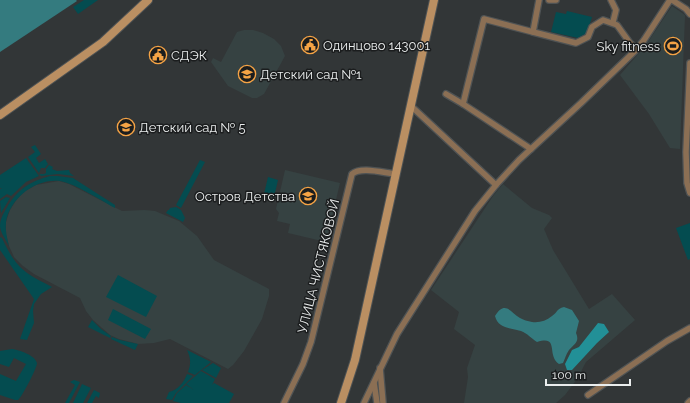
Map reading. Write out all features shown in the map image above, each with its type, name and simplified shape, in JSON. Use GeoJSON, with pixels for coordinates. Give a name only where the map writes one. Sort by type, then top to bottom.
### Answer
{"type":"FeatureCollection","features":[{"type":"Feature","properties":{"kind":"street"},"geometry":{"type":"LineString","coordinates":[[0,115],[104,42],[148,0]]}},
{"type":"Feature","properties":{"kind":"street"},"geometry":{"type":"LineString","coordinates":[[341,403],[355,360],[434,0]]}},
{"type":"Feature","properties":{"kind":"street"},"geometry":{"type":"LineString","coordinates":[[533,32],[540,0]]}},
{"type":"Feature","properties":{"kind":"street"},"geometry":{"type":"LineString","coordinates":[[549,0],[556,0]]}},
{"type":"Feature","properties":{"kind":"street"},"geometry":{"type":"LineString","coordinates":[[611,0],[616,10],[613,22]]}},
{"type":"Feature","properties":{"kind":"street"},"geometry":{"type":"LineString","coordinates":[[364,403],[400,328],[475,211],[496,185],[531,149],[592,93],[636,49],[644,40],[671,0],[686,9],[690,14]]}},
{"type":"Feature","properties":{"kind":"street"},"geometry":{"type":"LineString","coordinates":[[463,104],[484,19],[576,43],[588,37],[592,27],[603,20],[617,24],[636,49]]}},
{"type":"Feature","properties":{"kind":"street"},"geometry":{"type":"LineString","coordinates":[[690,63],[686,152],[687,183],[690,193]]}},
{"type":"Feature","properties":{"kind":"street"},"geometry":{"type":"LineString","coordinates":[[446,94],[531,149]]}},
{"type":"Feature","properties":{"kind":"street"},"geometry":{"type":"LineString","coordinates":[[411,106],[496,185]]}},
{"type":"Feature","properties":{"kind":"street","name":"УЛИЦА ЧИСТЯКОВОЙ"},"geometry":{"type":"LineString","coordinates":[[284,403],[303,364],[311,342],[352,174],[363,170],[396,174]]}},
{"type":"Feature","properties":{"kind":"street"},"geometry":{"type":"LineString","coordinates":[[588,395],[690,328]]}},
{"type":"Feature","properties":{"kind":"street"},"geometry":{"type":"LineString","coordinates":[[380,368],[383,403]]}},
{"type":"Feature","properties":{"kind":"street"},"geometry":{"type":"LineString","coordinates":[[374,382],[377,403]]}},
{"type":"Feature","properties":{"kind":"shaded area"},"geometry":{"type":"Polygon","coordinates":[[[0,0],[76,0],[77,1],[0,52],[0,0]]]}},
{"type":"Feature","properties":{"kind":"shaded area"},"geometry":{"type":"Polygon","coordinates":[[[84,0],[98,0],[78,14],[73,7],[84,0]]]}},
{"type":"Feature","properties":{"kind":"shaded area"},"geometry":{"type":"Polygon","coordinates":[[[672,6],[685,15],[680,149],[670,148],[649,114],[620,75],[646,45],[672,6]]]}},
{"type":"Feature","properties":{"kind":"shaded area"},"geometry":{"type":"Polygon","coordinates":[[[567,11],[592,17],[587,33],[578,38],[551,32],[556,12],[566,14],[567,11]]]}},
{"type":"Feature","properties":{"kind":"shaded area","name":"Детский сад №1"},"geometry":{"type":"Polygon","coordinates":[[[253,30],[263,33],[274,39],[281,46],[285,56],[264,94],[257,98],[252,98],[228,86],[211,62],[213,58],[221,62],[237,32],[253,30]]]}},
{"type":"Feature","properties":{"kind":"shaded area"},"geometry":{"type":"Polygon","coordinates":[[[35,145],[41,154],[36,158],[39,163],[45,159],[48,164],[45,168],[41,168],[39,173],[28,157],[35,152],[31,147],[35,145]]]}},
{"type":"Feature","properties":{"kind":"shaded area"},"geometry":{"type":"Polygon","coordinates":[[[26,158],[39,176],[26,182],[11,196],[7,194],[0,199],[0,189],[2,189],[0,188],[0,175],[26,158]]]}},
{"type":"Feature","properties":{"kind":"shaded area"},"geometry":{"type":"Polygon","coordinates":[[[200,160],[205,162],[181,208],[176,205],[200,160]]]}},
{"type":"Feature","properties":{"kind":"shaded area"},"geometry":{"type":"Polygon","coordinates":[[[49,165],[53,167],[52,169],[57,171],[69,170],[74,176],[58,174],[41,176],[39,174],[46,173],[46,169],[49,165]]]}},
{"type":"Feature","properties":{"kind":"shaded area","name":"Остров Детства"},"geometry":{"type":"Polygon","coordinates":[[[285,170],[340,183],[326,242],[288,233],[290,224],[277,221],[279,213],[276,209],[285,170]]]}},
{"type":"Feature","properties":{"kind":"shaded area"},"geometry":{"type":"Polygon","coordinates":[[[50,176],[73,178],[115,205],[115,208],[80,189],[60,181],[51,181],[33,186],[19,198],[8,213],[6,231],[9,246],[0,228],[0,222],[9,204],[23,188],[35,181],[50,176]]]}},
{"type":"Feature","properties":{"kind":"shaded area"},"geometry":{"type":"Polygon","coordinates":[[[268,177],[278,180],[274,197],[264,194],[268,177]]]}},
{"type":"Feature","properties":{"kind":"shaded area"},"geometry":{"type":"Polygon","coordinates":[[[59,181],[69,184],[122,211],[155,211],[179,221],[197,236],[214,260],[269,289],[269,296],[262,319],[244,351],[233,365],[228,369],[170,339],[154,343],[138,344],[110,335],[93,320],[86,311],[80,298],[34,274],[14,257],[6,235],[6,222],[10,210],[17,199],[25,191],[36,185],[59,181]]]}},
{"type":"Feature","properties":{"kind":"shaded area"},"geometry":{"type":"Polygon","coordinates":[[[503,184],[532,208],[549,215],[552,218],[544,229],[553,250],[589,309],[612,294],[635,320],[586,362],[577,379],[565,395],[556,403],[464,403],[468,377],[467,368],[475,345],[454,329],[459,312],[431,290],[493,196],[503,184]]]}},
{"type":"Feature","properties":{"kind":"shaded area"},"geometry":{"type":"Polygon","coordinates":[[[6,197],[10,198],[1,213],[0,201],[6,197]]]}},
{"type":"Feature","properties":{"kind":"shaded area"},"geometry":{"type":"Polygon","coordinates":[[[176,207],[181,210],[185,218],[183,222],[166,213],[170,208],[176,207]]]}},
{"type":"Feature","properties":{"kind":"shaded area"},"geometry":{"type":"Polygon","coordinates":[[[690,223],[690,259],[688,260],[676,228],[690,223]]]}},
{"type":"Feature","properties":{"kind":"shaded area"},"geometry":{"type":"Polygon","coordinates":[[[0,237],[16,263],[21,268],[52,287],[41,294],[34,304],[34,323],[27,340],[20,339],[34,299],[0,250],[0,237]]]}},
{"type":"Feature","properties":{"kind":"shaded area"},"geometry":{"type":"Polygon","coordinates":[[[118,275],[157,296],[146,317],[106,297],[118,275]]]}},
{"type":"Feature","properties":{"kind":"shaded area"},"geometry":{"type":"Polygon","coordinates":[[[564,307],[572,310],[579,321],[576,333],[577,341],[568,352],[563,363],[559,364],[553,356],[551,344],[548,341],[537,342],[523,332],[502,326],[495,316],[499,311],[505,308],[523,319],[532,322],[540,322],[550,318],[558,310],[564,307]]]}},
{"type":"Feature","properties":{"kind":"shaded area"},"geometry":{"type":"Polygon","coordinates":[[[113,309],[151,329],[145,339],[108,320],[113,309]]]}},
{"type":"Feature","properties":{"kind":"shaded area"},"geometry":{"type":"Polygon","coordinates":[[[92,320],[111,336],[110,338],[88,327],[92,320]]]}},
{"type":"Feature","properties":{"kind":"shaded area"},"geometry":{"type":"Polygon","coordinates":[[[598,323],[604,324],[609,332],[572,370],[567,370],[565,364],[572,350],[579,347],[598,323]]]}},
{"type":"Feature","properties":{"kind":"shaded area"},"geometry":{"type":"Polygon","coordinates":[[[112,337],[138,344],[135,350],[111,339],[112,337]]]}},
{"type":"Feature","properties":{"kind":"shaded area"},"geometry":{"type":"Polygon","coordinates":[[[12,349],[30,355],[36,360],[37,363],[23,394],[18,400],[0,395],[0,374],[16,381],[26,364],[14,358],[9,367],[0,364],[0,351],[12,349]]]}},
{"type":"Feature","properties":{"kind":"shaded area"},"geometry":{"type":"Polygon","coordinates":[[[187,350],[211,362],[195,375],[188,372],[190,361],[187,350]]]}},
{"type":"Feature","properties":{"kind":"shaded area"},"geometry":{"type":"Polygon","coordinates":[[[213,363],[221,368],[216,378],[202,370],[213,363]]]}},
{"type":"Feature","properties":{"kind":"shaded area"},"geometry":{"type":"Polygon","coordinates":[[[201,371],[215,379],[212,385],[214,383],[234,394],[229,403],[181,403],[173,401],[177,393],[186,385],[194,390],[186,384],[201,371]]]}},
{"type":"Feature","properties":{"kind":"shaded area"},"geometry":{"type":"Polygon","coordinates":[[[187,374],[193,376],[176,393],[172,400],[166,399],[169,392],[180,385],[187,374]]]}},
{"type":"Feature","properties":{"kind":"shaded area"},"geometry":{"type":"Polygon","coordinates":[[[74,380],[80,382],[69,403],[65,403],[75,385],[70,382],[74,380]]]}},
{"type":"Feature","properties":{"kind":"shaded area"},"geometry":{"type":"Polygon","coordinates":[[[82,384],[91,388],[83,403],[73,403],[82,384]]]}},
{"type":"Feature","properties":{"kind":"shaded area"},"geometry":{"type":"Polygon","coordinates":[[[94,390],[100,393],[99,398],[96,396],[92,403],[87,403],[94,390]]]}},
{"type":"Feature","properties":{"kind":"place","name":"Одинцово 143001"},"geometry":{"type":"Point","coordinates":[310,45]}},
{"type":"Feature","properties":{"kind":"place","name":"Sky fitness"},"geometry":{"type":"Point","coordinates":[673,46]}},
{"type":"Feature","properties":{"kind":"place","name":"СДЭК"},"geometry":{"type":"Point","coordinates":[158,55]}},
{"type":"Feature","properties":{"kind":"place","name":"Детский сад №1"},"geometry":{"type":"Point","coordinates":[247,74]}},
{"type":"Feature","properties":{"kind":"place","name":"Детский сад № 5"},"geometry":{"type":"Point","coordinates":[126,127]}},
{"type":"Feature","properties":{"kind":"place","name":"Остров Детства"},"geometry":{"type":"Point","coordinates":[308,196]}}]}
